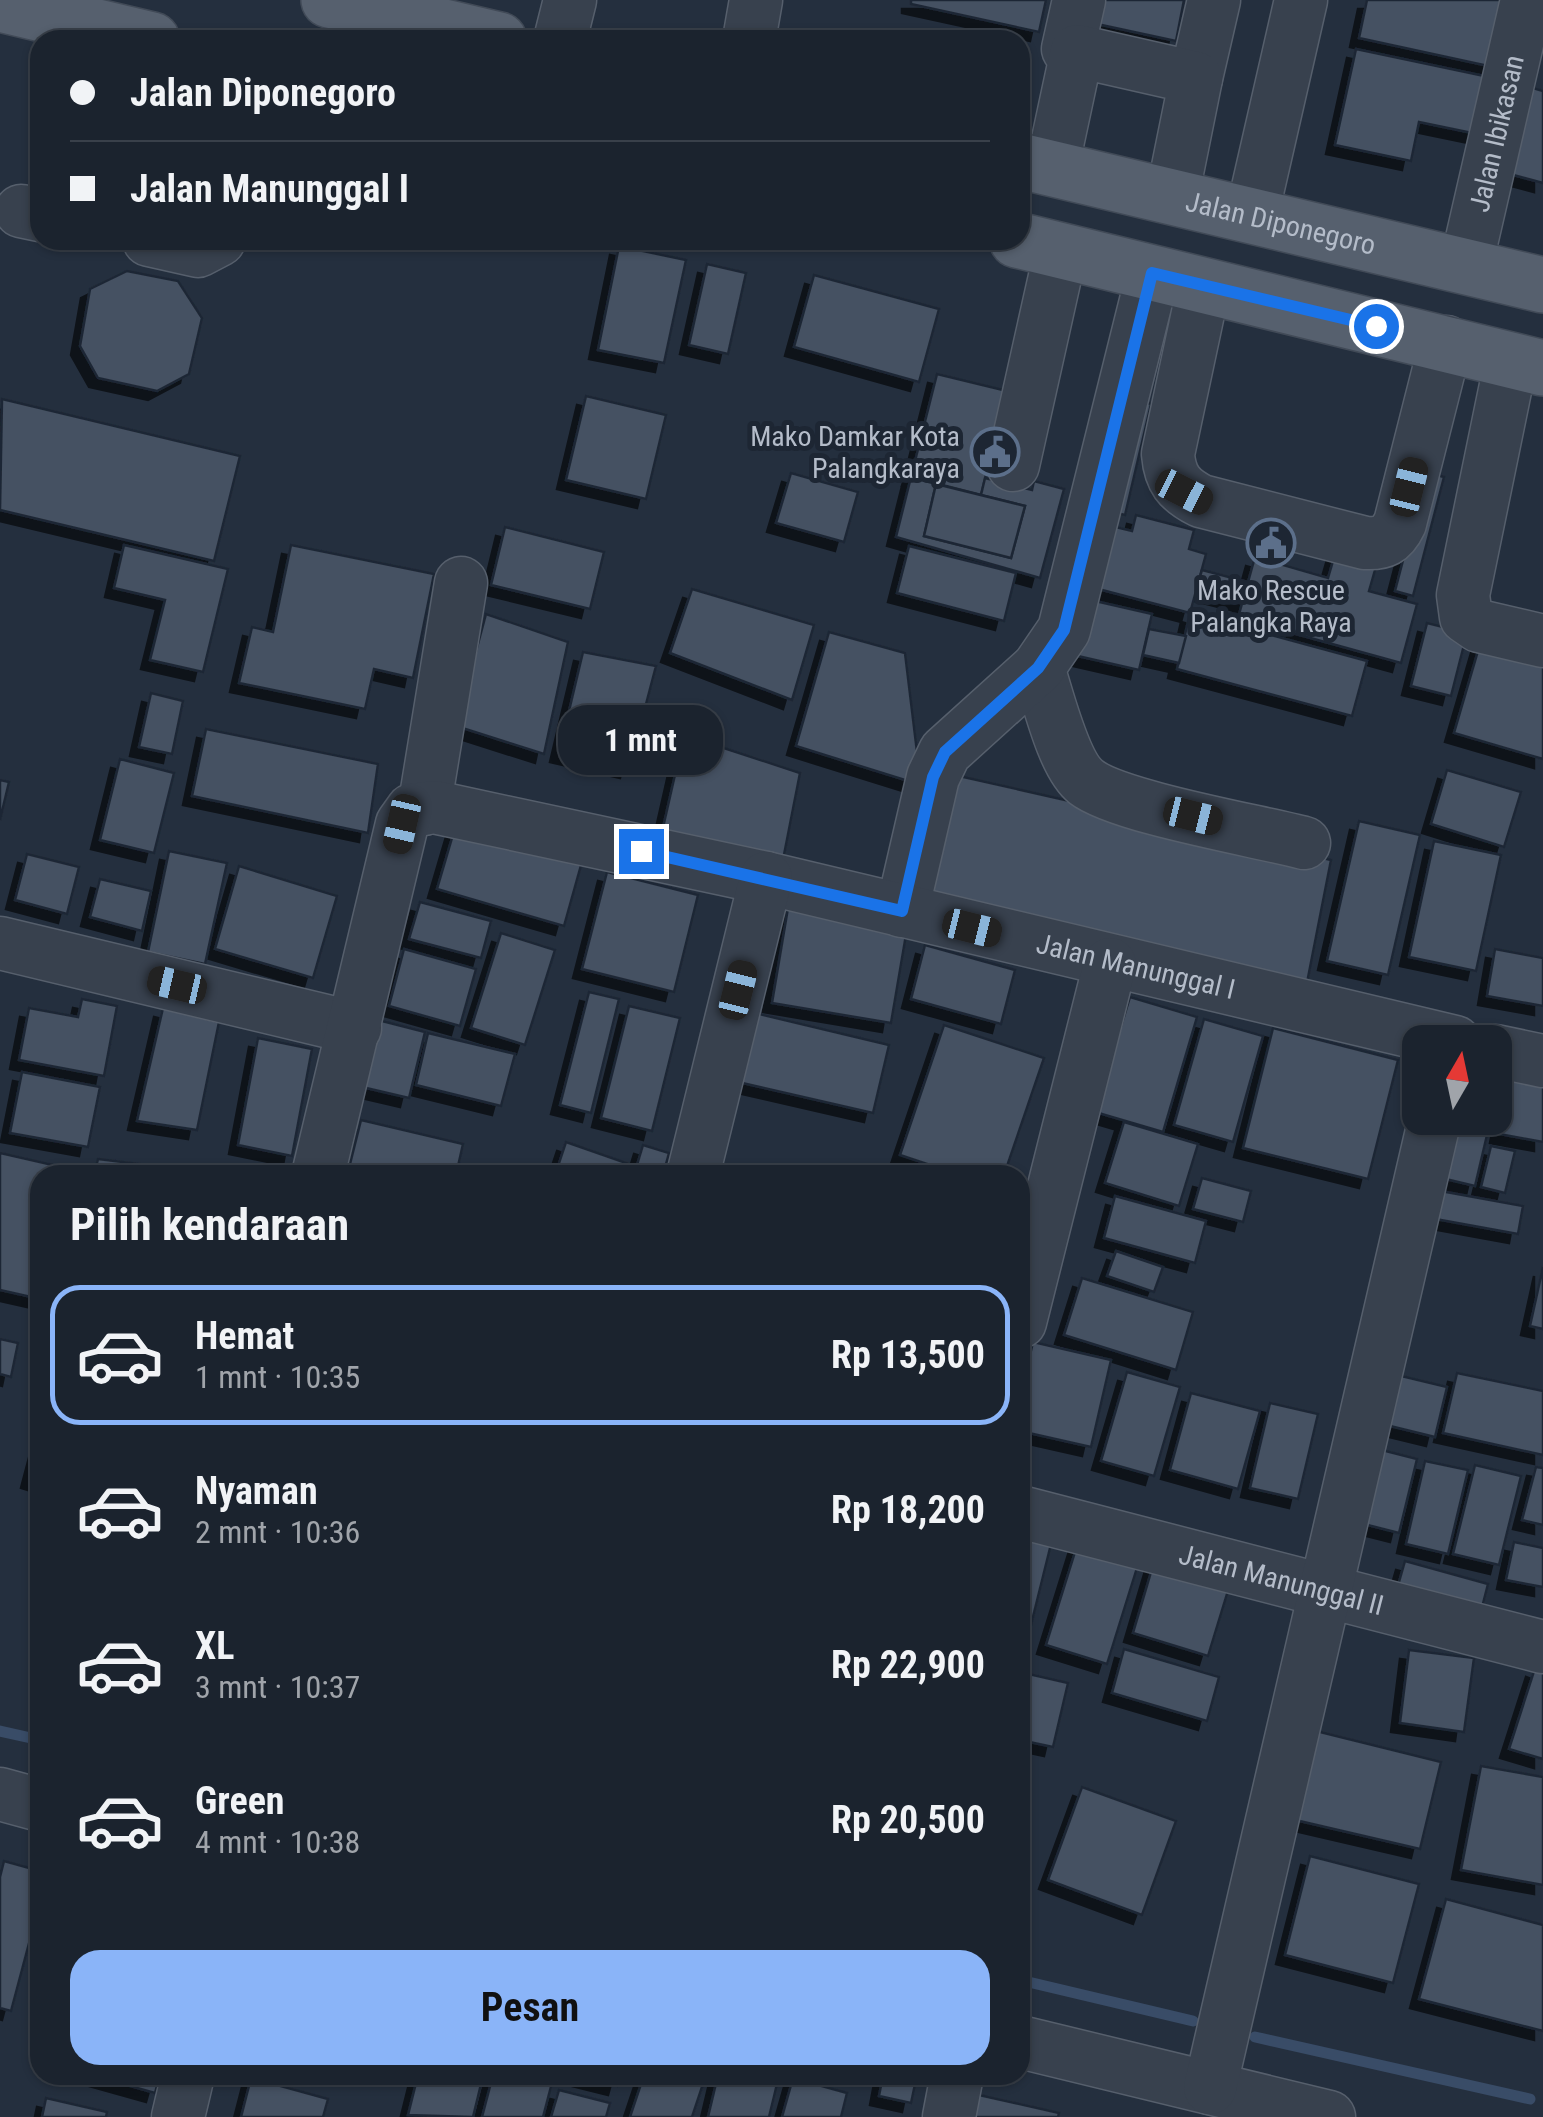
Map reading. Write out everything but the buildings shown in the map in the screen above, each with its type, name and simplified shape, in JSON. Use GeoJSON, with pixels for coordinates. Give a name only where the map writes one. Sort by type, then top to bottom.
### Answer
{"type":"FeatureCollection","features":[{"type":"Feature","properties":{"kind":"main road"},"geometry":{"type":"LineString","coordinates":[[332,0],[457,30]]}},
{"type":"Feature","properties":{"kind":"main road"},"geometry":{"type":"LineString","coordinates":[[0,4],[110,30]]}},
{"type":"Feature","properties":{"kind":"main road","name":"Jalan Diponegoro"},"geometry":{"type":"LineString","coordinates":[[1036,164],[1543,285]]}},
{"type":"Feature","properties":{"kind":"main road"},"geometry":{"type":"LineString","coordinates":[[1039,245],[1527,364]]}},
{"type":"Feature","properties":{"kind":"street"},"geometry":{"type":"LineString","coordinates":[[562,30],[570,0]]}},
{"type":"Feature","properties":{"kind":"street"},"geometry":{"type":"LineString","coordinates":[[751,30],[756,0]]}},
{"type":"Feature","properties":{"kind":"street"},"geometry":{"type":"LineString","coordinates":[[1079,0],[1068,49],[1196,78]]}},
{"type":"Feature","properties":{"kind":"street"},"geometry":{"type":"LineString","coordinates":[[1172,197],[1214,0]]}},
{"type":"Feature","properties":{"kind":"street"},"geometry":{"type":"LineString","coordinates":[[1252,214],[1301,0]]}},
{"type":"Feature","properties":{"kind":"street","name":"Jalan Ibikasan"},"geometry":{"type":"LineString","coordinates":[[1466,265],[1527,0]]}},
{"type":"Feature","properties":{"kind":"street"},"geometry":{"type":"LineString","coordinates":[[1036,164],[1076,52]]}},
{"type":"Feature","properties":{"kind":"street"},"geometry":{"type":"LineString","coordinates":[[1013,465],[1039,245]]}},
{"type":"Feature","properties":{"kind":"street"},"geometry":{"type":"LineString","coordinates":[[1178,279],[1170,474],[1184,492],[1202,502],[1365,543],[1381,544],[1400,523],[1446,342]]}},
{"type":"Feature","properties":{"kind":"street"},"geometry":{"type":"LineString","coordinates":[[902,911],[933,777],[945,752],[1038,668],[1064,630],[1178,279]]}},
{"type":"Feature","properties":{"kind":"street"},"geometry":{"type":"LineString","coordinates":[[1527,364],[1464,595],[1466,617],[1479,626],[1543,641]]}},
{"type":"Feature","properties":{"kind":"street"},"geometry":{"type":"LineString","coordinates":[[320,1165],[402,824],[412,810],[424,808],[461,583]]}},
{"type":"Feature","properties":{"kind":"street"},"geometry":{"type":"LineString","coordinates":[[1038,668],[1064,744],[1086,782],[1120,797],[1304,843]]}},
{"type":"Feature","properties":{"kind":"street","name":"Jalan Manunggal I"},"geometry":{"type":"LineString","coordinates":[[424,808],[766,878],[1110,964],[1402,1030]]}},
{"type":"Feature","properties":{"kind":"street"},"geometry":{"type":"LineString","coordinates":[[695,1165],[766,878]]}},
{"type":"Feature","properties":{"kind":"street"},"geometry":{"type":"LineString","coordinates":[[0,942],[354,1028]]}},
{"type":"Feature","properties":{"kind":"street"},"geometry":{"type":"LineString","coordinates":[[1030,1282],[1110,964]]}},
{"type":"Feature","properties":{"kind":"street"},"geometry":{"type":"LineString","coordinates":[[1512,1055],[1543,1062]]}},
{"type":"Feature","properties":{"kind":"street"},"geometry":{"type":"LineString","coordinates":[[1216,2062],[1430,1135]]}},
{"type":"Feature","properties":{"kind":"street","name":"Jalan Manunggal II"},"geometry":{"type":"LineString","coordinates":[[1030,1515],[1543,1647]]}},
{"type":"Feature","properties":{"kind":"street"},"geometry":{"type":"LineString","coordinates":[[0,1794],[30,1802]]}},
{"type":"Feature","properties":{"kind":"street"},"geometry":{"type":"LineString","coordinates":[[1030,2043],[1216,2062],[1329,2117]]}},
{"type":"Feature","properties":{"kind":"street"},"geometry":{"type":"LineString","coordinates":[[178,2117],[186,2085]]}},
{"type":"Feature","properties":{"kind":"street"},"geometry":{"type":"LineString","coordinates":[[949,2117],[955,2085]]}},
{"type":"Feature","properties":{"kind":"waterway"},"geometry":{"type":"LineString","coordinates":[[0,1731],[30,1738]]}},
{"type":"Feature","properties":{"kind":"waterway"},"geometry":{"type":"LineString","coordinates":[[1030,1982],[1193,2021]]}},
{"type":"Feature","properties":{"kind":"waterway"},"geometry":{"type":"LineString","coordinates":[[1255,2037],[1530,2099]]}},
{"type":"Feature","properties":{"kind":"place","name":"Mako Damkar Kota Palangkaraya"},"geometry":{"type":"Point","coordinates":[995,452]}},
{"type":"Feature","properties":{"kind":"place","name":"Mako Rescue Palangka Raya"},"geometry":{"type":"Point","coordinates":[1271,543]}},
{"type":"Feature","properties":{"kind":"route"},"geometry":{"type":"LineString","coordinates":[[641,851],[902,911],[933,777],[945,752],[968,727],[1038,668],[1064,630],[1152,273],[1376,326]]}}]}
